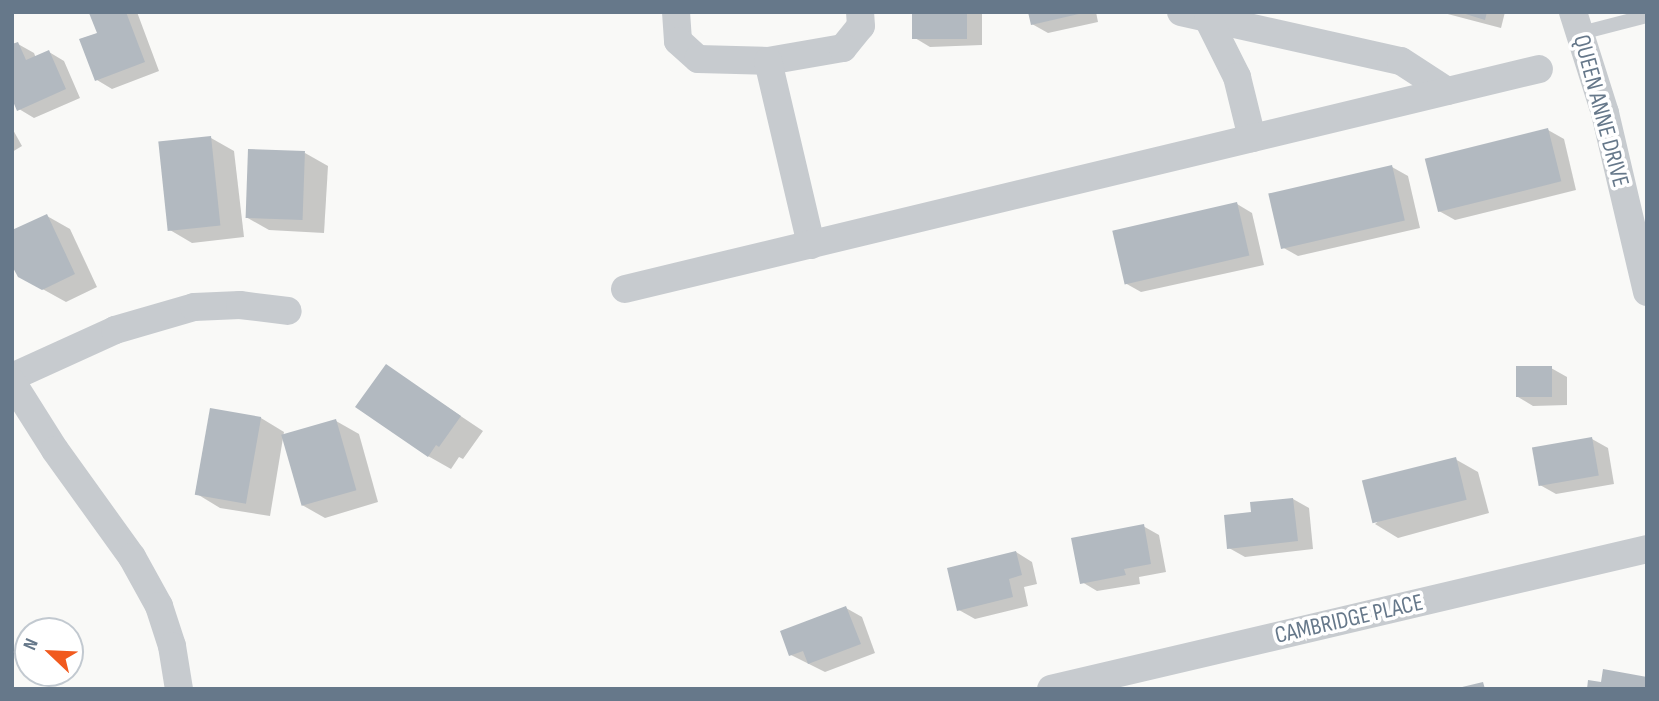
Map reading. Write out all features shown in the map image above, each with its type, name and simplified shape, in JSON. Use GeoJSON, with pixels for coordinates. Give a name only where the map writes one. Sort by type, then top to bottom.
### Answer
{"type":"FeatureCollection","features":[{"type":"Feature","properties":{"kind":"street"},"geometry":{"type":"LineString","coordinates":[[677,12],[678,41],[698,59],[768,61],[843,48],[861,26],[860,12]]}},
{"type":"Feature","properties":{"kind":"street"},"geometry":{"type":"LineString","coordinates":[[1194,15],[1402,61],[1447,92]]}},
{"type":"Feature","properties":{"kind":"street"},"geometry":{"type":"LineString","coordinates":[[1194,15],[1237,77],[1252,138]]}},
{"type":"Feature","properties":{"kind":"street","name":"QUEEN ANNE DRIVE"},"geometry":{"type":"LineString","coordinates":[[1577,23],[1605,113],[1647,292]]}},
{"type":"Feature","properties":{"kind":"street"},"geometry":{"type":"LineString","coordinates":[[768,61],[811,245]]}},
{"type":"Feature","properties":{"kind":"street"},"geometry":{"type":"LineString","coordinates":[[625,289],[1539,69]]}},
{"type":"Feature","properties":{"kind":"street"},"geometry":{"type":"LineString","coordinates":[[179,689],[172,646],[159,606],[132,557],[55,450],[12,380],[115,330],[194,307],[240,304],[288,311]]}},
{"type":"Feature","properties":{"kind":"street","name":"CAMBRIDGE PLACE"},"geometry":{"type":"LineString","coordinates":[[1051,689],[1647,549]]}},
{"type":"Feature","properties":{"kind":"lane"},"geometry":{"type":"LineString","coordinates":[[1577,23],[1647,16]]}},
{"type":"Feature","properties":{"kind":"building"},"geometry":{"type":"Polygon","coordinates":[[[126,12],[145,62],[95,81],[79,39],[97,33],[89,13],[126,12]]]}},
{"type":"Feature","properties":{"kind":"building"},"geometry":{"type":"Polygon","coordinates":[[[912,12],[967,12],[967,39],[912,39],[912,12]]]}},
{"type":"Feature","properties":{"kind":"building"},"geometry":{"type":"Polygon","coordinates":[[[1028,12],[1083,12],[1083,13],[1031,25],[1028,12]]]}},
{"type":"Feature","properties":{"kind":"building"},"geometry":{"type":"Polygon","coordinates":[[[1459,12],[1487,12],[1485,20],[1459,12]]]}},
{"type":"Feature","properties":{"kind":"building"},"geometry":{"type":"Polygon","coordinates":[[[18,42],[26,60],[49,50],[66,89],[17,111],[12,99],[12,44],[18,42]]]}},
{"type":"Feature","properties":{"kind":"building"},"geometry":{"type":"Polygon","coordinates":[[[1548,128],[1561,181],[1438,212],[1425,159],[1548,128]]]}},
{"type":"Feature","properties":{"kind":"building"},"geometry":{"type":"Polygon","coordinates":[[[211,136],[220,226],[168,231],[158,142],[211,136]]]}},
{"type":"Feature","properties":{"kind":"building"},"geometry":{"type":"Polygon","coordinates":[[[248,149],[305,151],[303,220],[246,218],[248,149]]]}},
{"type":"Feature","properties":{"kind":"building"},"geometry":{"type":"Polygon","coordinates":[[[1392,165],[1405,221],[1281,249],[1268,194],[1392,165]]]}},
{"type":"Feature","properties":{"kind":"building"},"geometry":{"type":"Polygon","coordinates":[[[1237,202],[1249,256],[1125,284],[1112,231],[1237,202]]]}},
{"type":"Feature","properties":{"kind":"building"},"geometry":{"type":"Polygon","coordinates":[[[47,214],[75,274],[42,290],[18,277],[12,266],[12,230],[47,214]]]}},
{"type":"Feature","properties":{"kind":"building"},"geometry":{"type":"Polygon","coordinates":[[[386,364],[461,416],[439,447],[436,445],[428,457],[355,407],[386,364]]]}},
{"type":"Feature","properties":{"kind":"building"},"geometry":{"type":"Polygon","coordinates":[[[1516,366],[1552,366],[1552,397],[1516,397],[1516,366]]]}},
{"type":"Feature","properties":{"kind":"building"},"geometry":{"type":"Polygon","coordinates":[[[210,408],[261,417],[246,504],[195,495],[210,408]]]}},
{"type":"Feature","properties":{"kind":"building"},"geometry":{"type":"Polygon","coordinates":[[[336,419],[356,490],[302,506],[281,435],[336,419]]]}},
{"type":"Feature","properties":{"kind":"building"},"geometry":{"type":"Polygon","coordinates":[[[1592,437],[1599,475],[1539,486],[1532,448],[1592,437]]]}},
{"type":"Feature","properties":{"kind":"building"},"geometry":{"type":"Polygon","coordinates":[[[1456,457],[1467,500],[1373,523],[1362,480],[1456,457]]]}},
{"type":"Feature","properties":{"kind":"building"},"geometry":{"type":"Polygon","coordinates":[[[1293,498],[1298,541],[1227,549],[1224,515],[1251,512],[1250,502],[1293,498]]]}},
{"type":"Feature","properties":{"kind":"building"},"geometry":{"type":"Polygon","coordinates":[[[1144,524],[1151,564],[1124,569],[1126,575],[1080,584],[1071,538],[1144,524]]]}},
{"type":"Feature","properties":{"kind":"building"},"geometry":{"type":"Polygon","coordinates":[[[1016,551],[1022,575],[1009,579],[1013,597],[957,611],[947,568],[1016,551]]]}},
{"type":"Feature","properties":{"kind":"building"},"geometry":{"type":"Polygon","coordinates":[[[846,606],[861,644],[808,664],[803,651],[789,656],[780,631],[846,606]]]}},
{"type":"Feature","properties":{"kind":"building"},"geometry":{"type":"Polygon","coordinates":[[[1603,669],[1647,677],[1647,689],[1587,689],[1588,680],[1601,682],[1603,669]]]}},
{"type":"Feature","properties":{"kind":"building"},"geometry":{"type":"Polygon","coordinates":[[[1483,682],[1485,689],[1458,689],[1458,688],[1483,682]]]}}]}
